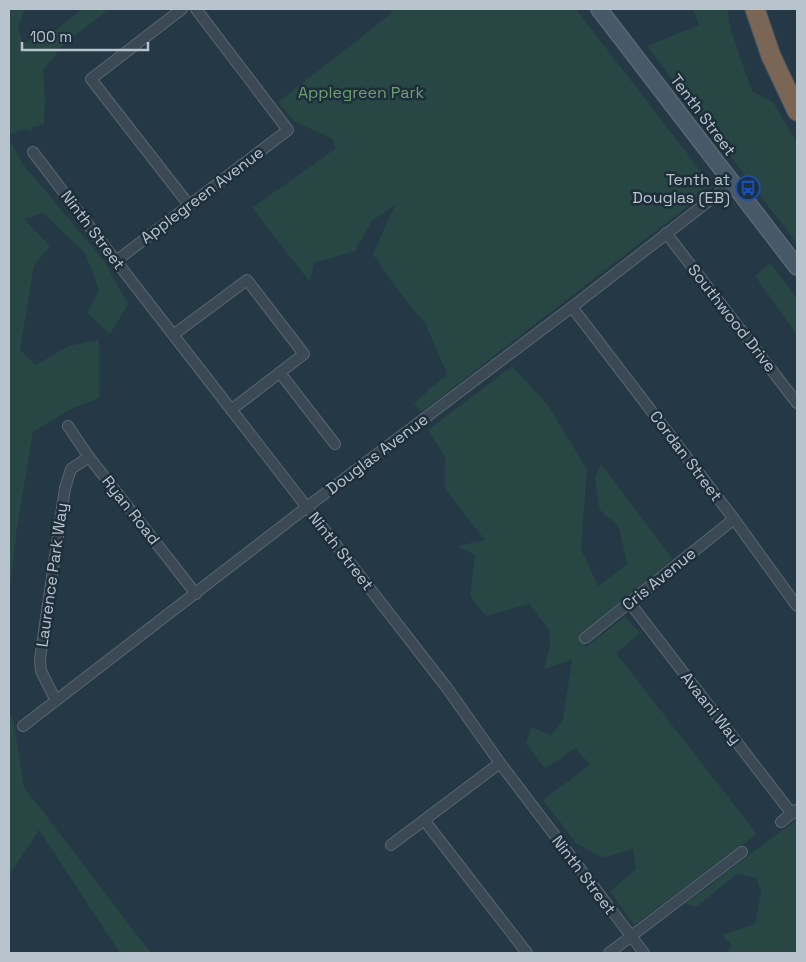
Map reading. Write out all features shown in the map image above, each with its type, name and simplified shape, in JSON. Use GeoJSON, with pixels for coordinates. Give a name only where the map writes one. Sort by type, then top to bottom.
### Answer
{"type":"FeatureCollection","features":[{"type":"Feature","properties":{"kind":"highway"},"geometry":{"type":"LineString","coordinates":[[755,9],[771,56],[797,111]]}},
{"type":"Feature","properties":{"kind":"street"},"geometry":{"type":"LineString","coordinates":[[182,9],[91,78],[189,205]]}},
{"type":"Feature","properties":{"kind":"street","name":"Applegreen Avenue"},"geometry":{"type":"LineString","coordinates":[[116,261],[288,130],[196,9]]}},
{"type":"Feature","properties":{"kind":"street","name":"Tenth Street"},"geometry":{"type":"LineString","coordinates":[[599,9],[797,267]]}},
{"type":"Feature","properties":{"kind":"street","name":"Ninth Street"},"geometry":{"type":"LineString","coordinates":[[34,152],[446,688],[500,763],[644,953]]}},
{"type":"Feature","properties":{"kind":"street","name":"Douglas Avenue"},"geometry":{"type":"LineString","coordinates":[[24,726],[307,507],[572,307],[732,182]]}},
{"type":"Feature","properties":{"kind":"street","name":"Southwood Drive"},"geometry":{"type":"LineString","coordinates":[[666,233],[797,403]]}},
{"type":"Feature","properties":{"kind":"street"},"geometry":{"type":"LineString","coordinates":[[173,335],[246,280],[304,354],[231,410]]}},
{"type":"Feature","properties":{"kind":"street","name":"Cordan Street"},"geometry":{"type":"LineString","coordinates":[[572,307],[796,600]]}},
{"type":"Feature","properties":{"kind":"street"},"geometry":{"type":"LineString","coordinates":[[280,373],[335,444]]}},
{"type":"Feature","properties":{"kind":"street","name":"Ryan Road"},"geometry":{"type":"LineString","coordinates":[[68,426],[89,457],[196,594]]}},
{"type":"Feature","properties":{"kind":"street","name":"Laurence Park Way"},"geometry":{"type":"LineString","coordinates":[[56,701],[42,672],[40,659],[65,488],[70,469],[89,457]]}},
{"type":"Feature","properties":{"kind":"street","name":"Cris Avenue"},"geometry":{"type":"LineString","coordinates":[[585,638],[734,519]]}},
{"type":"Feature","properties":{"kind":"street","name":"Avaani Way"},"geometry":{"type":"LineString","coordinates":[[630,603],[795,812]]}},
{"type":"Feature","properties":{"kind":"street"},"geometry":{"type":"LineString","coordinates":[[391,845],[500,763]]}},
{"type":"Feature","properties":{"kind":"street"},"geometry":{"type":"LineString","coordinates":[[781,822],[795,812]]}},
{"type":"Feature","properties":{"kind":"street"},"geometry":{"type":"LineString","coordinates":[[424,820],[527,953]]}},
{"type":"Feature","properties":{"kind":"street"},"geometry":{"type":"LineString","coordinates":[[609,953],[742,852]]}},
{"type":"Feature","properties":{"kind":"green space"},"geometry":{"type":"Polygon","coordinates":[[[9,9],[25,9],[18,27],[23,43],[57,29],[83,9],[109,9],[64,44],[43,70],[44,124],[32,127],[31,133],[27,129],[9,134],[9,9]]]}},
{"type":"Feature","properties":{"kind":"green space","name":"Applegreen Park"},"geometry":{"type":"Polygon","coordinates":[[[390,9],[576,9],[713,187],[421,412],[414,403],[447,374],[426,325],[396,288],[373,254],[395,205],[372,221],[355,251],[314,263],[310,282],[252,208],[335,149],[333,139],[295,122],[278,102],[392,13],[390,9]]]}},
{"type":"Feature","properties":{"kind":"green space"},"geometry":{"type":"Polygon","coordinates":[[[693,9],[727,9],[731,30],[752,91],[773,102],[797,142],[797,244],[647,46],[699,25],[693,9]]]}},
{"type":"Feature","properties":{"kind":"green space"},"geometry":{"type":"Polygon","coordinates":[[[9,139],[23,164],[104,261],[128,304],[110,334],[87,313],[99,290],[85,253],[43,213],[24,219],[50,246],[34,266],[20,350],[36,365],[68,346],[99,340],[99,398],[71,409],[33,432],[17,528],[9,594],[9,139]]]}},
{"type":"Feature","properties":{"kind":"green space"},"geometry":{"type":"Polygon","coordinates":[[[770,263],[797,298],[797,335],[755,276],[770,263]]]}},
{"type":"Feature","properties":{"kind":"green space"},"geometry":{"type":"Polygon","coordinates":[[[512,366],[547,404],[587,469],[581,549],[598,586],[627,564],[619,527],[599,509],[595,478],[601,464],[673,559],[580,634],[586,647],[625,617],[640,633],[616,653],[757,834],[634,925],[610,891],[636,869],[633,849],[602,858],[576,843],[543,800],[590,765],[575,748],[545,769],[526,744],[531,727],[551,735],[563,719],[572,660],[544,669],[550,646],[549,630],[529,604],[486,616],[470,596],[475,555],[457,546],[485,540],[445,489],[445,457],[428,430],[512,366]]]}},
{"type":"Feature","properties":{"kind":"green space"},"geometry":{"type":"Polygon","coordinates":[[[9,711],[14,724],[24,787],[151,953],[120,953],[39,830],[9,875],[9,711]]]}},
{"type":"Feature","properties":{"kind":"green space"},"geometry":{"type":"Polygon","coordinates":[[[797,819],[797,953],[727,953],[732,945],[722,935],[755,924],[761,892],[756,878],[737,874],[696,907],[685,904],[797,819]]]}},
{"type":"Feature","properties":{"kind":"place","name":"Tenth at Douglas (EB)"},"geometry":{"type":"Point","coordinates":[748,188]}}]}
